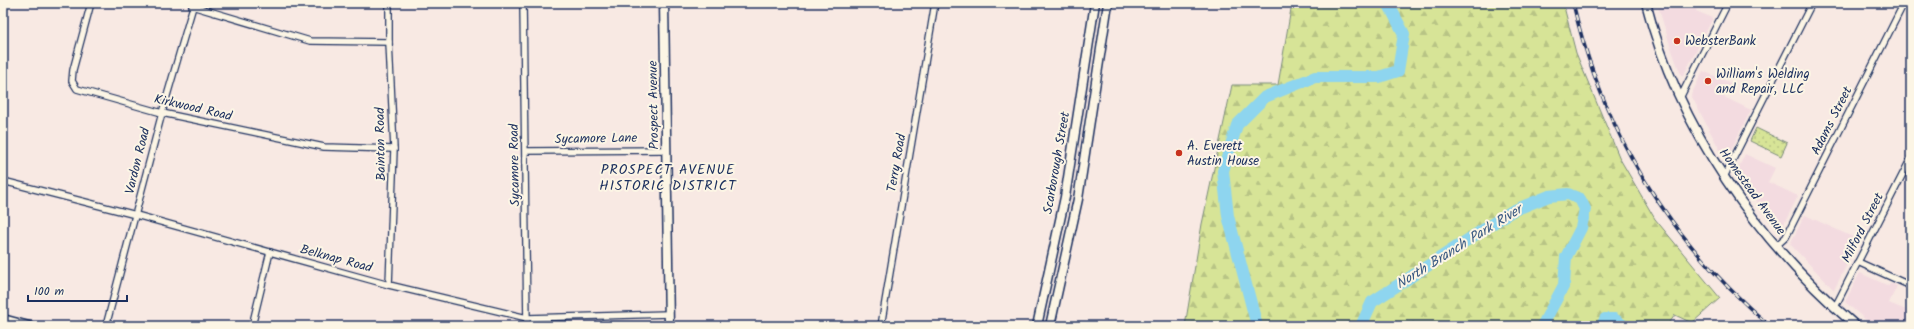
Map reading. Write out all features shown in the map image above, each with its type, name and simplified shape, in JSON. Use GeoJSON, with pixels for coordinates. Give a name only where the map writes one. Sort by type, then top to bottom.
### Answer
{"type":"FeatureCollection","features":[{"type":"Feature","properties":{"kind":"main road","name":"Prospect Avenue"},"geometry":{"type":"LineString","coordinates":[[664,3],[669,326]]}},
{"type":"Feature","properties":{"kind":"main road","name":"Scarborough Street"},"geometry":{"type":"LineString","coordinates":[[1036,326],[1064,198],[1095,3]]}},
{"type":"Feature","properties":{"kind":"main road","name":"Scarborough Street"},"geometry":{"type":"LineString","coordinates":[[1050,326],[1056,306],[1078,199],[1108,3]]}},
{"type":"Feature","properties":{"kind":"main road","name":"Homestead Avenue"},"geometry":{"type":"LineString","coordinates":[[1646,3],[1662,57],[1680,98],[1724,177],[1776,246],[1835,307],[1856,326]]}},
{"type":"Feature","properties":{"kind":"main road"},"geometry":{"type":"LineString","coordinates":[[1084,78],[1097,80]]}},
{"type":"Feature","properties":{"kind":"main road"},"geometry":{"type":"LineString","coordinates":[[1064,198],[1078,199]]}},
{"type":"Feature","properties":{"kind":"main road"},"geometry":{"type":"LineString","coordinates":[[1042,304],[1056,306]]}},
{"type":"Feature","properties":{"kind":"main road"},"geometry":{"type":"LineString","coordinates":[[3,319],[29,326]]}},
{"type":"Feature","properties":{"kind":"street","name":"Kirkwood Road"},"geometry":{"type":"LineString","coordinates":[[91,3],[73,70],[72,81],[77,89],[162,113],[324,147],[394,149]]}},
{"type":"Feature","properties":{"kind":"street","name":"Bainton Road"},"geometry":{"type":"LineString","coordinates":[[389,3],[389,42],[394,149],[389,285]]}},
{"type":"Feature","properties":{"kind":"street","name":"Sycamore Road"},"geometry":{"type":"LineString","coordinates":[[523,3],[527,326]]}},
{"type":"Feature","properties":{"kind":"street"},"geometry":{"type":"LineString","coordinates":[[928,3],[935,4]]}},
{"type":"Feature","properties":{"kind":"street"},"geometry":{"type":"LineString","coordinates":[[1680,98],[1728,3]]}},
{"type":"Feature","properties":{"kind":"street"},"geometry":{"type":"LineString","coordinates":[[1724,177],[1812,3]]}},
{"type":"Feature","properties":{"kind":"street","name":"Adams Street"},"geometry":{"type":"LineString","coordinates":[[1776,246],[1786,237],[1904,3]]}},
{"type":"Feature","properties":{"kind":"street","name":"Vardon Road"},"geometry":{"type":"LineString","coordinates":[[106,326],[162,113],[193,4]]}},
{"type":"Feature","properties":{"kind":"street"},"geometry":{"type":"LineString","coordinates":[[193,4],[310,41],[389,42]]}},
{"type":"Feature","properties":{"kind":"street","name":"Terry Road"},"geometry":{"type":"LineString","coordinates":[[881,326],[935,4]]}},
{"type":"Feature","properties":{"kind":"street","name":"Sycamore Lane"},"geometry":{"type":"LineString","coordinates":[[526,151],[667,150]]}},
{"type":"Feature","properties":{"kind":"street","name":"Milford Street"},"geometry":{"type":"LineString","coordinates":[[1835,307],[1911,158]]}},
{"type":"Feature","properties":{"kind":"street","name":"Belknap Road"},"geometry":{"type":"LineString","coordinates":[[3,180],[136,214],[389,285],[527,318],[669,314]]}},
{"type":"Feature","properties":{"kind":"street"},"geometry":{"type":"LineString","coordinates":[[252,326],[270,252]]}},
{"type":"Feature","properties":{"kind":"street"},"geometry":{"type":"LineString","coordinates":[[1858,262],[1911,286]]}},
{"type":"Feature","properties":{"kind":"shaded area"},"geometry":{"type":"Polygon","coordinates":[[[1657,3],[1698,3],[1696,11],[1713,18],[1683,76],[1681,75],[1670,45],[1657,3]]]}},
{"type":"Feature","properties":{"kind":"shaded area"},"geometry":{"type":"Polygon","coordinates":[[[1703,71],[1731,83],[1724,97],[1751,110],[1727,158],[1723,156],[1691,95],[1703,71]]]}},
{"type":"Feature","properties":{"kind":"shaded area"},"geometry":{"type":"Polygon","coordinates":[[[1745,154],[1775,168],[1768,182],[1798,196],[1780,232],[1736,173],[1745,154]]]}},
{"type":"Feature","properties":{"kind":"shaded area"},"geometry":{"type":"Polygon","coordinates":[[[1805,215],[1859,240],[1834,290],[1790,244],[1805,215]]]}},
{"type":"Feature","properties":{"kind":"shaded area"},"geometry":{"type":"Polygon","coordinates":[[[1860,273],[1889,286],[1890,283],[1897,286],[1889,303],[1911,312],[1911,326],[1873,326],[1845,302],[1860,273]]]}},
{"type":"Feature","properties":{"kind":"green space"},"geometry":{"type":"Polygon","coordinates":[[[1292,3],[1563,3],[1576,53],[1620,159],[1655,219],[1720,298],[1692,323],[1675,315],[1667,326],[1185,326],[1202,224],[1232,85],[1278,85],[1292,3]]]}},
{"type":"Feature","properties":{"kind":"green space"},"geometry":{"type":"Polygon","coordinates":[[[1756,128],[1787,143],[1781,156],[1750,141],[1756,128]]]}},
{"type":"Feature","properties":{"kind":"waterway","name":"North Branch Park River"},"geometry":{"type":"LineString","coordinates":[[1257,326],[1228,216],[1223,171],[1237,125],[1265,97],[1315,77],[1379,77],[1398,71],[1404,34],[1388,3]]}},
{"type":"Feature","properties":{"kind":"waterway","name":"North Branch Park River"},"geometry":{"type":"LineString","coordinates":[[1361,326],[1372,302],[1512,211],[1549,196],[1568,194],[1580,199],[1585,209],[1581,228],[1566,257],[1564,285],[1542,326]]}},
{"type":"Feature","properties":{"kind":"waterway","name":"North Branch Park River"},"geometry":{"type":"LineString","coordinates":[[1602,326],[1605,319],[1614,319],[1624,326]]}},
{"type":"Feature","properties":{"kind":"railway"},"geometry":{"type":"LineString","coordinates":[[1573,3],[1586,50],[1602,96],[1622,139],[1645,181],[1671,220],[1701,257],[1734,293],[1770,326]]}},
{"type":"Feature","properties":{"kind":"place","name":"WebsterBank"},"geometry":{"type":"Point","coordinates":[1677,41]}},
{"type":"Feature","properties":{"kind":"place","name":"William's Welding and Repair, LLC"},"geometry":{"type":"Point","coordinates":[1708,81]}},
{"type":"Feature","properties":{"kind":"place","name":"A. Everett Austin House"},"geometry":{"type":"Point","coordinates":[1179,153]}},
{"type":"Feature","properties":{"kind":"district","name":"PROSPECT AVENUE HISTORIC DISTRICT"},"geometry":{"type":"Point","coordinates":[668,178]}}]}
